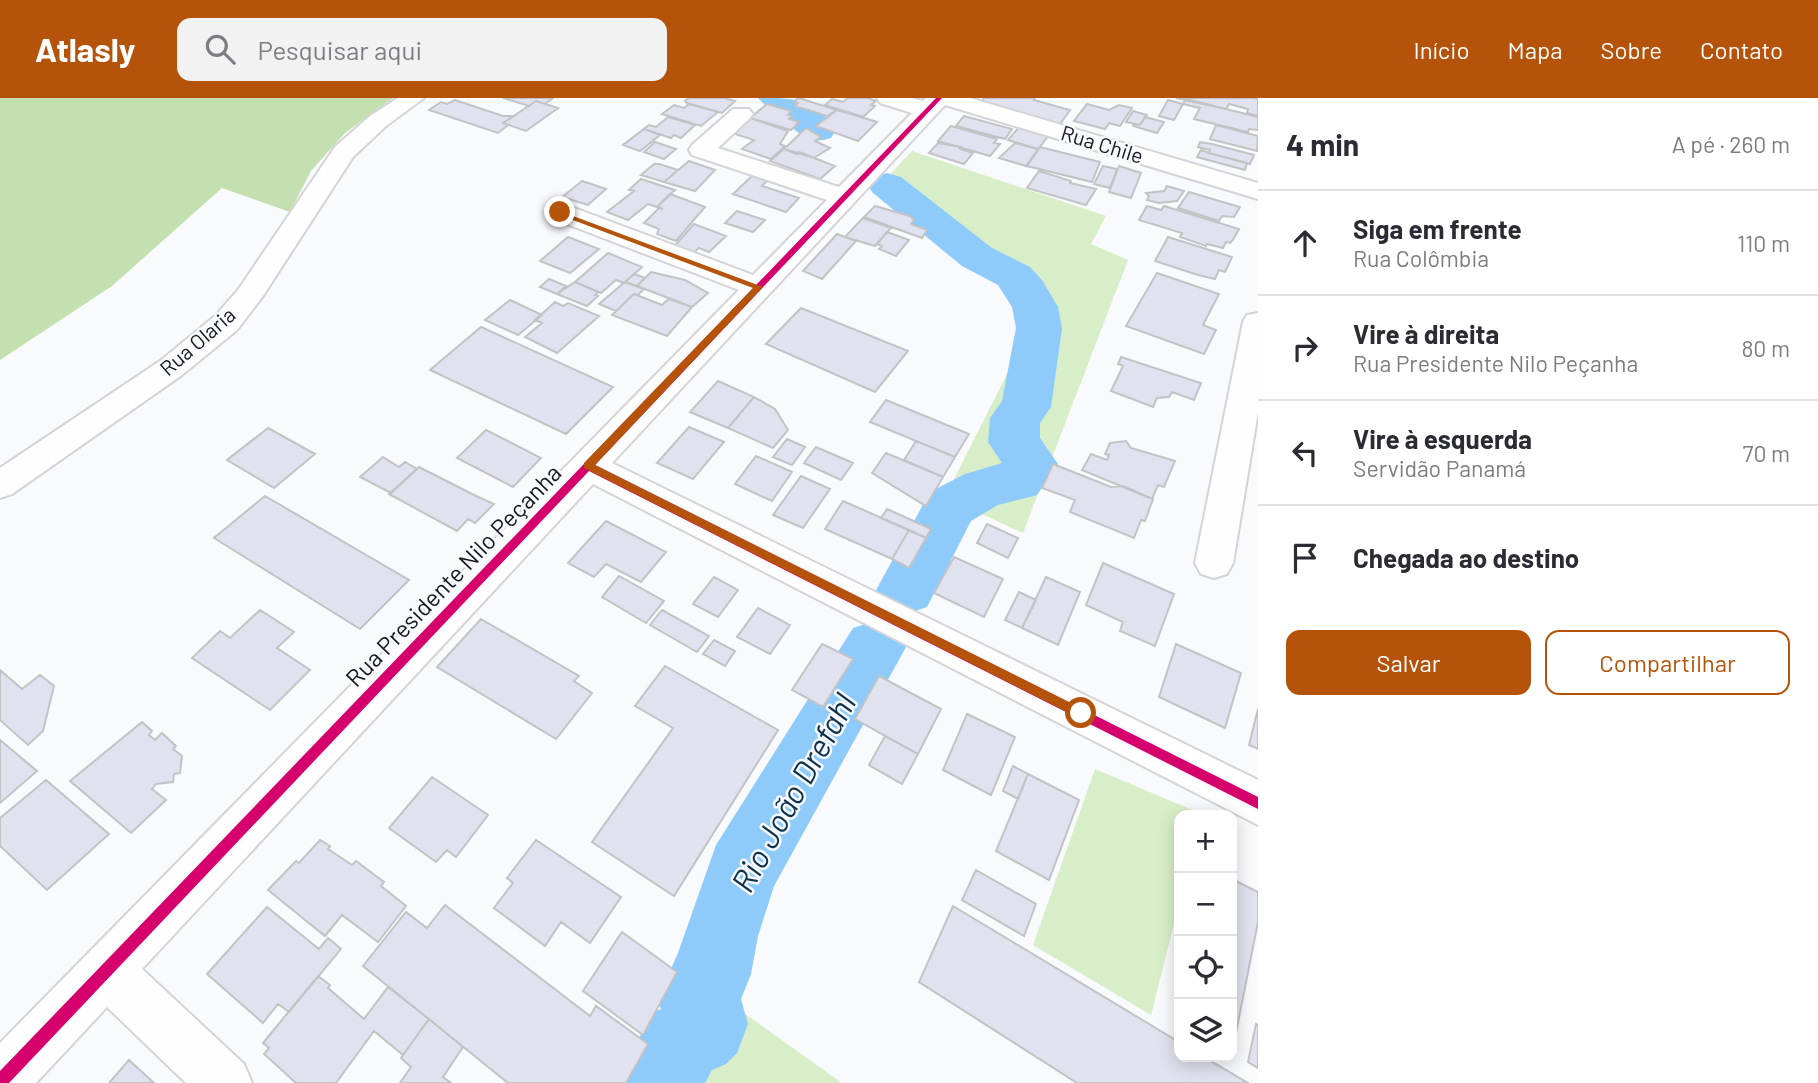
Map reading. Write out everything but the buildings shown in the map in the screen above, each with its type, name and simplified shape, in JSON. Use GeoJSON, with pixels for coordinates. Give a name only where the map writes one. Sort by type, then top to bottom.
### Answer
{"type":"FeatureCollection","features":[{"type":"Feature","properties":{"kind":"street","name":"Rua Olaria"},"geometry":{"type":"LineString","coordinates":[[0,485],[171,368],[226,323],[248,296],[344,152],[378,121],[413,98]]}},
{"type":"Feature","properties":{"kind":"street","name":"Rua Chile"},"geometry":{"type":"LineString","coordinates":[[888,98],[937,102],[1258,191]]}},
{"type":"Feature","properties":{"kind":"street","name":"Rua Presidente Nilo Peçanha"},"geometry":{"type":"LineString","coordinates":[[0,1082],[937,102]]}},
{"type":"Feature","properties":{"kind":"street"},"geometry":{"type":"LineString","coordinates":[[741,114],[701,150],[860,181]]}},
{"type":"Feature","properties":{"kind":"street"},"geometry":{"type":"LineString","coordinates":[[560,212],[758,287]]}},
{"type":"Feature","properties":{"kind":"street"},"geometry":{"type":"LineString","coordinates":[[1214,563],[1258,322]]}},
{"type":"Feature","properties":{"kind":"street"},"geometry":{"type":"LineString","coordinates":[[588,466],[1258,803]]}},
{"type":"Feature","properties":{"kind":"street"},"geometry":{"type":"LineString","coordinates":[[106,971],[225,1083]]}},
{"type":"Feature","properties":{"kind":"green space"},"geometry":{"type":"Polygon","coordinates":[[[0,98],[393,98],[345,133],[311,171],[290,212],[222,188],[112,286],[0,360],[0,98]]]}},
{"type":"Feature","properties":{"kind":"green space"},"geometry":{"type":"Polygon","coordinates":[[[912,151],[1106,216],[1091,244],[1128,260],[1023,533],[945,497],[1027,334],[1028,324],[1016,299],[877,188],[912,151]]]}},
{"type":"Feature","properties":{"kind":"green space"},"geometry":{"type":"Polygon","coordinates":[[[1095,769],[1192,810],[1174,810],[1174,923],[1151,1015],[1033,945],[1095,769]]]}},
{"type":"Feature","properties":{"kind":"green space"},"geometry":{"type":"Polygon","coordinates":[[[700,947],[724,963],[713,991],[842,1083],[628,1083],[700,947]]]}},
{"type":"Feature","properties":{"kind":"waterway","name":"Rio João Drefahl"},"geometry":{"type":"LineString","coordinates":[[776,98],[794,109],[818,130]]}},
{"type":"Feature","properties":{"kind":"waterway","name":"Rio João Drefahl"},"geometry":{"type":"LineString","coordinates":[[887,185],[977,257],[1014,276],[1035,307],[1039,328],[1026,407],[1015,418],[1014,442],[1031,464],[1018,481],[984,488],[950,507],[906,590]]}},
{"type":"Feature","properties":{"kind":"waterway","name":"Rio João Drefahl"},"geometry":{"type":"LineString","coordinates":[[660,1083],[683,1041],[697,1035],[708,1024],[705,1009],[697,1000],[702,985],[712,974],[720,936],[742,871],[875,647]]}},
{"type":"Feature","properties":{"kind":"cycle path"},"geometry":{"type":"LineString","coordinates":[[0,1082],[939,98]]}},
{"type":"Feature","properties":{"kind":"cycle path"},"geometry":{"type":"LineString","coordinates":[[588,466],[1258,803]]}},
{"type":"Feature","properties":{"kind":"route"},"geometry":{"type":"LineString","coordinates":[[560,212],[758,287],[588,466],[1081,713]]}}]}
